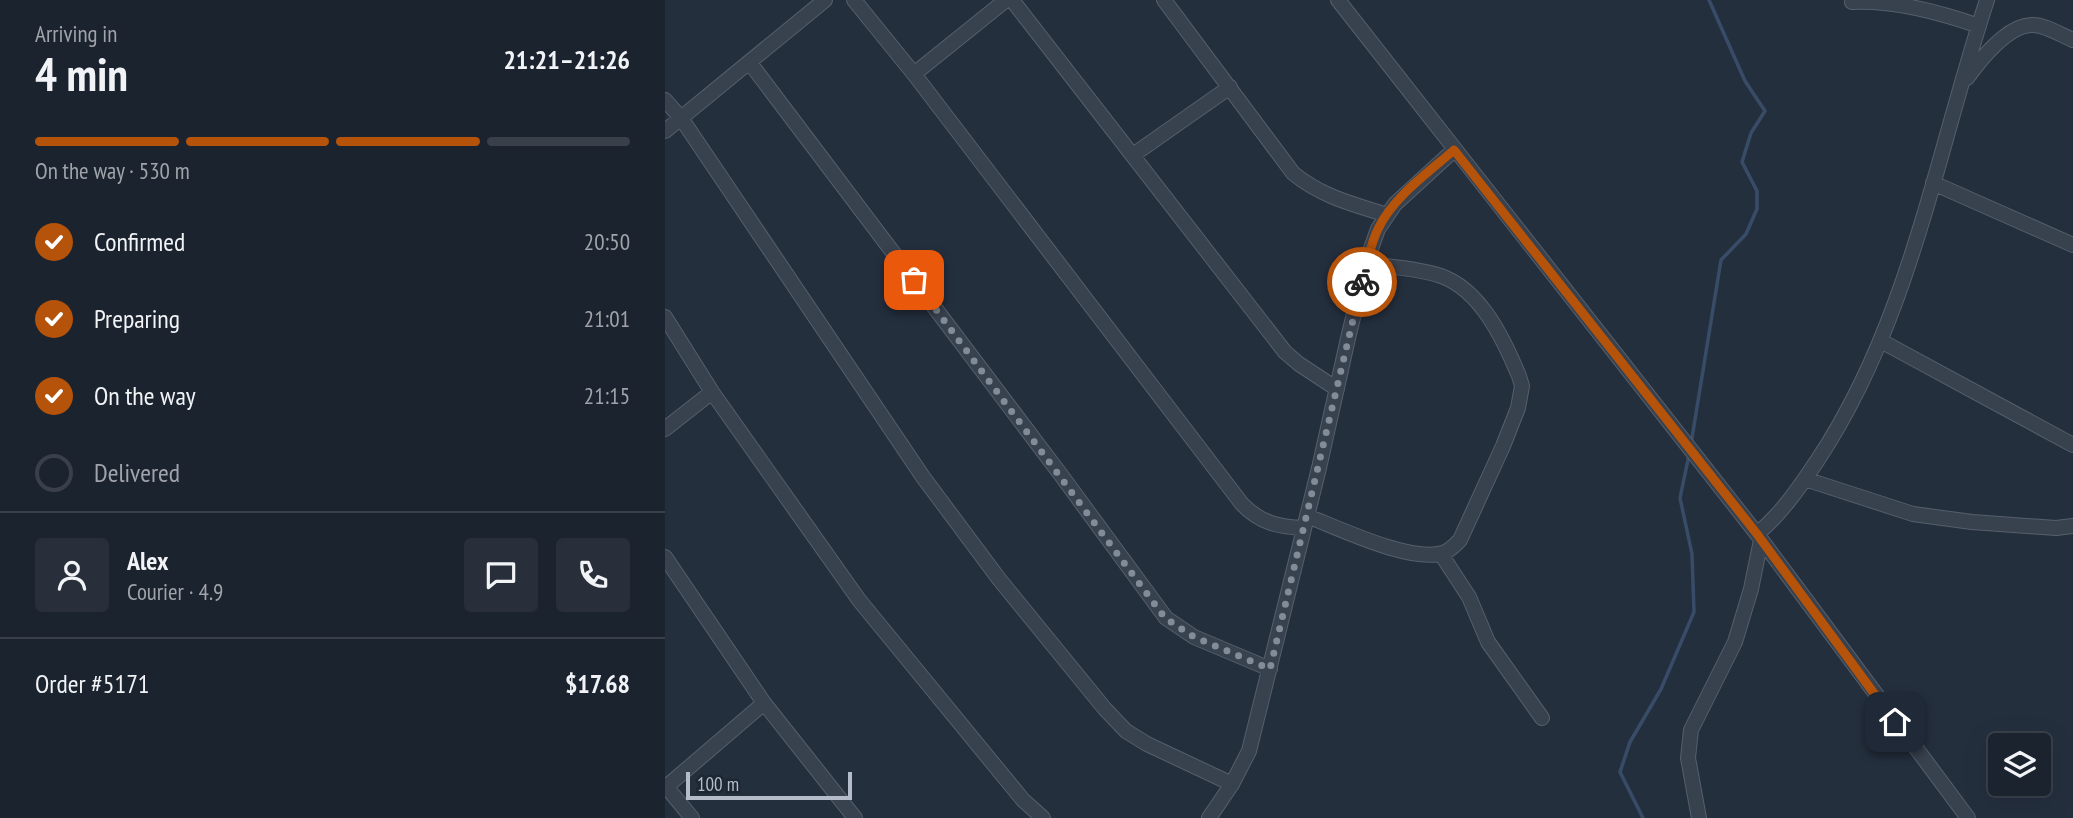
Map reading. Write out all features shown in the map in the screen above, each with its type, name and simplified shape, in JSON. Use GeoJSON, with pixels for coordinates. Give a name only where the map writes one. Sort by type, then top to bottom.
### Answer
{"type":"FeatureCollection","features":[{"type":"Feature","properties":{"kind":"street"},"geometry":{"type":"LineString","coordinates":[[665,131],[825,0]]}},
{"type":"Feature","properties":{"kind":"street"},"geometry":{"type":"LineString","coordinates":[[854,0],[914,74],[1252,515],[1281,527],[1305,522],[1408,553],[1441,554],[1450,551],[1460,540],[1503,446],[1518,408],[1522,386],[1509,354],[1483,307],[1474,297],[1441,276],[1367,264]]}},
{"type":"Feature","properties":{"kind":"street"},"geometry":{"type":"LineString","coordinates":[[914,74],[1006,0]]}},
{"type":"Feature","properties":{"kind":"street"},"geometry":{"type":"LineString","coordinates":[[1011,0],[1285,352],[1337,388]]}},
{"type":"Feature","properties":{"kind":"street"},"geometry":{"type":"LineString","coordinates":[[1164,0],[1293,173],[1306,185],[1324,194],[1387,215]]}},
{"type":"Feature","properties":{"kind":"street"},"geometry":{"type":"LineString","coordinates":[[1699,818],[1688,758],[1691,730],[1735,642],[1751,589],[1759,537],[1805,479],[1839,427],[1881,341],[1908,265],[1987,0]]}},
{"type":"Feature","properties":{"kind":"street"},"geometry":{"type":"LineString","coordinates":[[1852,2],[1877,1],[1979,26]]}},
{"type":"Feature","properties":{"kind":"street"},"geometry":{"type":"LineString","coordinates":[[1346,3],[1454,150],[1759,537],[1968,818]]}},
{"type":"Feature","properties":{"kind":"street"},"geometry":{"type":"LineString","coordinates":[[1959,87],[1980,60],[2013,31],[2031,25],[2073,40]]}},
{"type":"Feature","properties":{"kind":"street"},"geometry":{"type":"LineString","coordinates":[[751,63],[1061,475],[1165,618],[1194,637],[1270,669]]}},
{"type":"Feature","properties":{"kind":"street"},"geometry":{"type":"LineString","coordinates":[[1133,155],[1230,87]]}},
{"type":"Feature","properties":{"kind":"street"},"geometry":{"type":"LineString","coordinates":[[665,100],[681,118],[923,477],[999,579],[1096,698],[1126,731],[1147,744],[1232,784]]}},
{"type":"Feature","properties":{"kind":"street"},"geometry":{"type":"LineString","coordinates":[[1213,816],[1248,751],[1367,264],[1378,229],[1387,215],[1424,176],[1454,150]]}},
{"type":"Feature","properties":{"kind":"street"},"geometry":{"type":"LineString","coordinates":[[1933,183],[2073,245]]}},
{"type":"Feature","properties":{"kind":"street"},"geometry":{"type":"LineString","coordinates":[[665,317],[712,392],[859,600],[1023,800],[1043,818]]}},
{"type":"Feature","properties":{"kind":"street"},"geometry":{"type":"LineString","coordinates":[[1881,341],[2073,445]]}},
{"type":"Feature","properties":{"kind":"street"},"geometry":{"type":"LineString","coordinates":[[665,429],[712,392]]}},
{"type":"Feature","properties":{"kind":"street"},"geometry":{"type":"LineString","coordinates":[[1805,479],[1913,513],[1972,522],[2056,528],[2073,526]]}},
{"type":"Feature","properties":{"kind":"street"},"geometry":{"type":"LineString","coordinates":[[1441,554],[1469,597],[1488,642],[1542,718]]}},
{"type":"Feature","properties":{"kind":"street"},"geometry":{"type":"LineString","coordinates":[[665,557],[764,703],[855,818]]}},
{"type":"Feature","properties":{"kind":"street"},"geometry":{"type":"LineString","coordinates":[[692,818],[666,786],[764,703]]}},
{"type":"Feature","properties":{"kind":"waterway"},"geometry":{"type":"LineString","coordinates":[[1691,444],[1721,260],[1746,234],[1757,209],[1757,191],[1742,162],[1751,133],[1765,111],[1745,81],[1709,0]]}},
{"type":"Feature","properties":{"kind":"waterway"},"geometry":{"type":"LineString","coordinates":[[1643,818],[1620,772],[1630,742],[1661,689],[1694,612],[1692,554],[1680,498],[1689,455]]}},
{"type":"Feature","properties":{"kind":"way so far"},"geometry":{"type":"LineString","coordinates":[[914,280],[1165,618],[1194,637],[1270,669],[1362,282]]}},
{"type":"Feature","properties":{"kind":"route"},"geometry":{"type":"LineString","coordinates":[[1362,282],[1378,229],[1387,215],[1395,204],[1454,150],[1757,534],[1895,722]]}}]}
